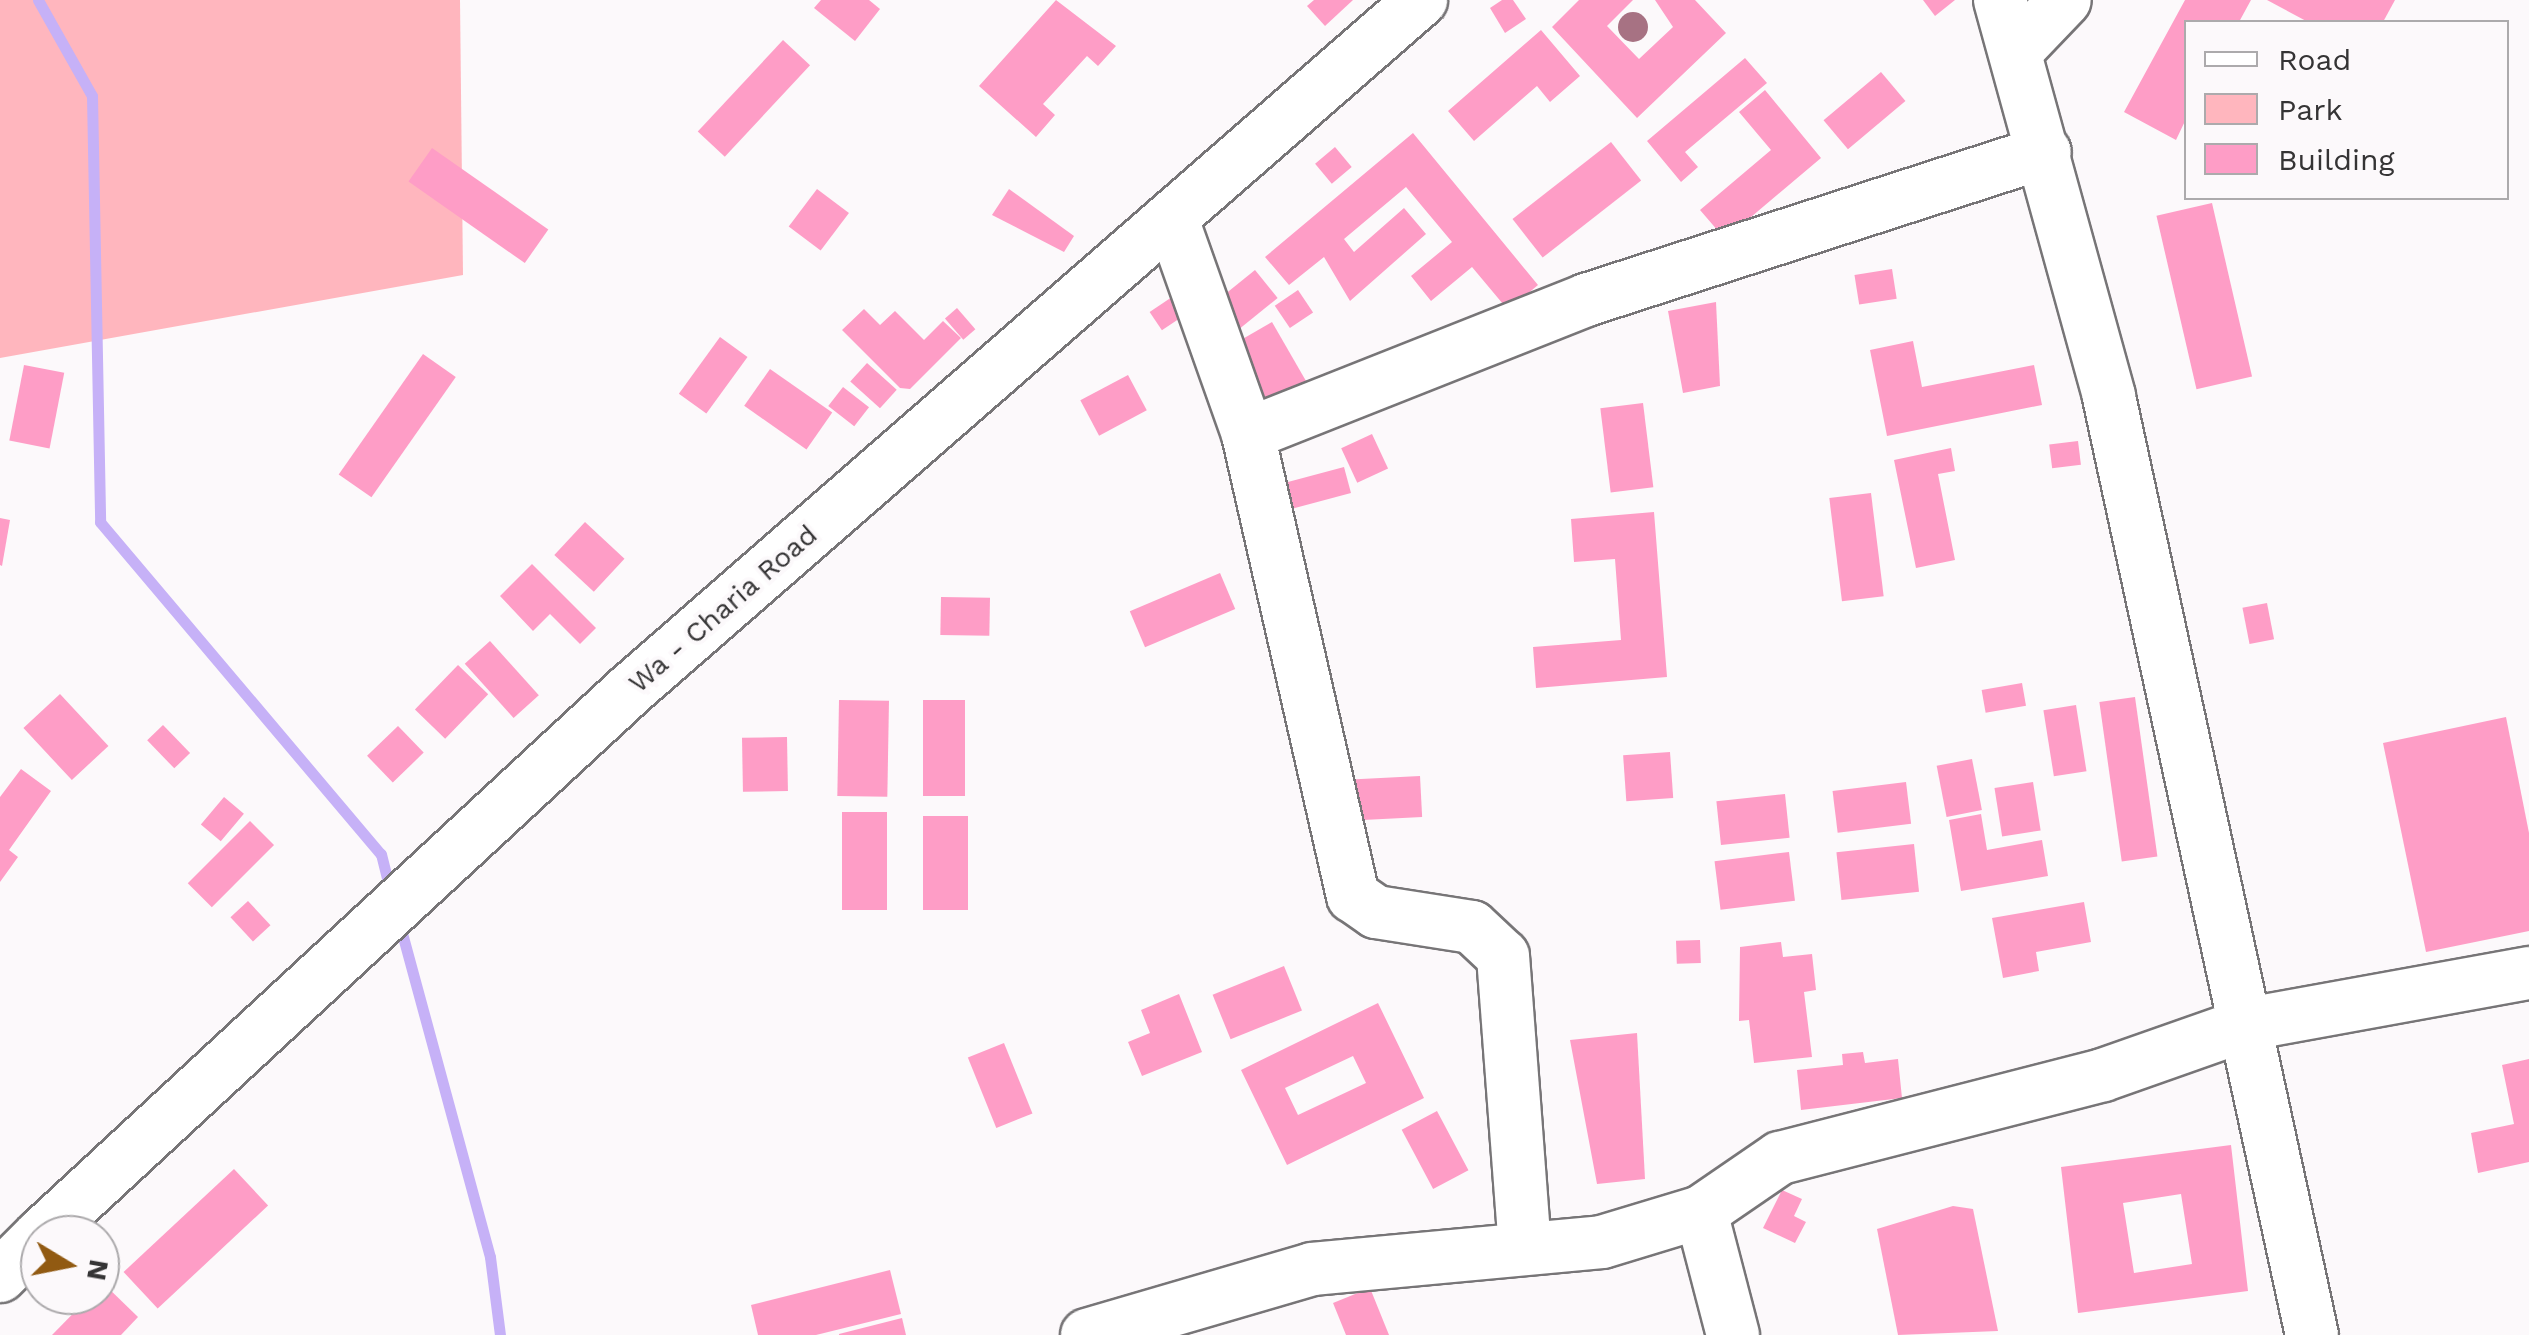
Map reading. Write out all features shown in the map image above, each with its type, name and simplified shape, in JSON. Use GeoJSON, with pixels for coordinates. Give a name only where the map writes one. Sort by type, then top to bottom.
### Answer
{"type":"FeatureCollection","features":[{"type":"Feature","properties":{"kind":"street","name":"Wa - Charia Road"},"geometry":{"type":"LineString","coordinates":[[63,1215],[617,701],[1173,222],[1421,0]]}},
{"type":"Feature","properties":{"kind":"street"},"geometry":{"type":"LineString","coordinates":[[2000,0],[2019,48],[2045,152],[2248,1024],[2312,1335]]}},
{"type":"Feature","properties":{"kind":"street"},"geometry":{"type":"LineString","coordinates":[[2019,48],[2064,0]]}},
{"type":"Feature","properties":{"kind":"street"},"geometry":{"type":"LineString","coordinates":[[1248,434],[1586,300],[2045,152]]}},
{"type":"Feature","properties":{"kind":"street"},"geometry":{"type":"LineString","coordinates":[[1173,222],[1248,434],[1353,896],[1376,912],[1472,927],[1503,956],[1525,1248]]}},
{"type":"Feature","properties":{"kind":"street"},"geometry":{"type":"LineString","coordinates":[[1087,1335],[1312,1269],[1602,1242],[1702,1212],[1780,1158],[2103,1075],[2248,1024],[2529,973]]}},
{"type":"Feature","properties":{"kind":"street"},"geometry":{"type":"LineString","coordinates":[[1702,1212],[1733,1335]]}},
{"type":"Feature","properties":{"kind":"street","name":"Wa - Charia Road"},"geometry":{"type":"LineString","coordinates":[[0,1276],[20,1256]]}},
{"type":"Feature","properties":{"kind":"green space"},"geometry":{"type":"Polygon","coordinates":[[[0,0],[460,0],[463,275],[0,358],[0,0]]]}},
{"type":"Feature","properties":{"kind":"building"},"geometry":{"type":"Polygon","coordinates":[[[821,0],[869,0],[880,9],[855,41],[814,8],[821,0]]]}},
{"type":"Feature","properties":{"kind":"building"},"geometry":{"type":"Polygon","coordinates":[[[1056,0],[1116,46],[1098,66],[1087,56],[1043,104],[1055,115],[1036,137],[979,86],[1056,0]]]}},
{"type":"Feature","properties":{"kind":"building"},"geometry":{"type":"Polygon","coordinates":[[[1314,0],[1353,0],[1325,26],[1307,6],[1314,0]]]}},
{"type":"Feature","properties":{"kind":"building"},"geometry":{"type":"Polygon","coordinates":[[[1502,0],[1513,0],[1526,19],[1505,33],[1490,8],[1502,0]]]}},
{"type":"Feature","properties":{"kind":"building"},"geometry":{"type":"Polygon","coordinates":[[[1579,0],[1633,0],[1607,26],[1639,59],[1673,27],[1655,0],[1695,0],[1726,33],[1637,118],[1552,27],[1579,0]]]}},
{"type":"Feature","properties":{"kind":"building"},"geometry":{"type":"Polygon","coordinates":[[[1923,0],[1955,0],[1935,16],[1923,0]]]}},
{"type":"Feature","properties":{"kind":"building"},"geometry":{"type":"Polygon","coordinates":[[[2185,0],[2251,0],[2240,20],[2184,20],[2184,123],[2176,140],[2124,112],[2185,0]]]}},
{"type":"Feature","properties":{"kind":"building"},"geometry":{"type":"Polygon","coordinates":[[[2267,0],[2395,0],[2384,20],[2304,20],[2267,0]]]}},
{"type":"Feature","properties":{"kind":"building"},"geometry":{"type":"Polygon","coordinates":[[[1541,30],[1580,76],[1550,102],[1537,86],[1474,141],[1448,111],[1541,30]]]}},
{"type":"Feature","properties":{"kind":"building"},"geometry":{"type":"Polygon","coordinates":[[[783,40],[810,65],[725,157],[698,131],[783,40]]]}},
{"type":"Feature","properties":{"kind":"building"},"geometry":{"type":"Polygon","coordinates":[[[1745,58],[1767,83],[1685,152],[1698,167],[1681,182],[1647,141],[1745,58]]]}},
{"type":"Feature","properties":{"kind":"building"},"geometry":{"type":"Polygon","coordinates":[[[1881,72],[1905,101],[1848,149],[1824,120],[1881,72]]]}},
{"type":"Feature","properties":{"kind":"building"},"geometry":{"type":"Polygon","coordinates":[[[1765,90],[1821,158],[1725,239],[1700,210],[1771,150],[1739,112],[1765,90]]]}},
{"type":"Feature","properties":{"kind":"building"},"geometry":{"type":"Polygon","coordinates":[[[1413,133],[1538,285],[1508,310],[1472,267],[1431,301],[1411,276],[1452,242],[1406,187],[1344,239],[1354,252],[1404,208],[1426,234],[1350,301],[1324,257],[1289,285],[1265,257],[1413,133]]]}},
{"type":"Feature","properties":{"kind":"building"},"geometry":{"type":"Polygon","coordinates":[[[1611,142],[1641,181],[1543,258],[1512,219],[1611,142]]]}},
{"type":"Feature","properties":{"kind":"building"},"geometry":{"type":"Polygon","coordinates":[[[1335,147],[1352,167],[1332,184],[1315,164],[1335,147]]]}},
{"type":"Feature","properties":{"kind":"building"},"geometry":{"type":"Polygon","coordinates":[[[432,148],[548,229],[525,263],[408,182],[432,148]]]}},
{"type":"Feature","properties":{"kind":"building"},"geometry":{"type":"Polygon","coordinates":[[[817,189],[849,213],[821,251],[789,227],[817,189]]]}},
{"type":"Feature","properties":{"kind":"building"},"geometry":{"type":"Polygon","coordinates":[[[1009,189],[1074,236],[1064,252],[992,215],[1009,189]]]}},
{"type":"Feature","properties":{"kind":"building"},"geometry":{"type":"Polygon","coordinates":[[[2212,203],[2252,376],[2197,389],[2156,216],[2212,203]]]}},
{"type":"Feature","properties":{"kind":"building"},"geometry":{"type":"Polygon","coordinates":[[[1892,269],[1897,299],[1859,305],[1854,275],[1892,269]]]}},
{"type":"Feature","properties":{"kind":"building"},"geometry":{"type":"Polygon","coordinates":[[[1255,270],[1278,298],[1238,330],[1215,302],[1255,270]]]}},
{"type":"Feature","properties":{"kind":"building"},"geometry":{"type":"Polygon","coordinates":[[[1298,290],[1313,312],[1290,328],[1275,306],[1298,290]]]}},
{"type":"Feature","properties":{"kind":"building"},"geometry":{"type":"Polygon","coordinates":[[[1172,297],[1184,315],[1162,330],[1150,312],[1172,297]]]}},
{"type":"Feature","properties":{"kind":"building"},"geometry":{"type":"Polygon","coordinates":[[[1716,302],[1720,386],[1683,393],[1668,311],[1716,302]]]}},
{"type":"Feature","properties":{"kind":"building"},"geometry":{"type":"Polygon","coordinates":[[[957,308],[975,329],[963,340],[945,318],[957,308]]]}},
{"type":"Feature","properties":{"kind":"building"},"geometry":{"type":"Polygon","coordinates":[[[864,309],[880,325],[895,311],[924,340],[943,321],[961,338],[910,389],[900,388],[842,330],[864,309]]]}},
{"type":"Feature","properties":{"kind":"building"},"geometry":{"type":"Polygon","coordinates":[[[1272,322],[1306,381],[1266,404],[1232,345],[1272,322]]]}},
{"type":"Feature","properties":{"kind":"building"},"geometry":{"type":"Polygon","coordinates":[[[720,337],[748,357],[706,414],[679,394],[720,337]]]}},
{"type":"Feature","properties":{"kind":"building"},"geometry":{"type":"Polygon","coordinates":[[[1913,341],[1922,387],[2034,365],[2042,405],[1887,436],[1870,350],[1913,341]]]}},
{"type":"Feature","properties":{"kind":"building"},"geometry":{"type":"Polygon","coordinates":[[[423,354],[456,377],[371,497],[339,474],[423,354]]]}},
{"type":"Feature","properties":{"kind":"building"},"geometry":{"type":"Polygon","coordinates":[[[867,363],[897,390],[880,408],[850,382],[867,363]]]}},
{"type":"Feature","properties":{"kind":"building"},"geometry":{"type":"Polygon","coordinates":[[[24,365],[64,373],[50,448],[9,441],[24,365]]]}},
{"type":"Feature","properties":{"kind":"building"},"geometry":{"type":"Polygon","coordinates":[[[770,369],[832,413],[806,449],[744,406],[770,369]]]}},
{"type":"Feature","properties":{"kind":"building"},"geometry":{"type":"Polygon","coordinates":[[[1128,375],[1147,410],[1099,436],[1080,400],[1128,375]]]}},
{"type":"Feature","properties":{"kind":"building"},"geometry":{"type":"Polygon","coordinates":[[[843,387],[869,407],[854,426],[828,406],[843,387]]]}},
{"type":"Feature","properties":{"kind":"building"},"geometry":{"type":"Polygon","coordinates":[[[1643,403],[1653,487],[1611,493],[1600,408],[1643,403]]]}},
{"type":"Feature","properties":{"kind":"building"},"geometry":{"type":"Polygon","coordinates":[[[1372,434],[1388,468],[1357,483],[1341,448],[1372,434]]]}},
{"type":"Feature","properties":{"kind":"building"},"geometry":{"type":"Polygon","coordinates":[[[2078,441],[2081,465],[2052,468],[2049,445],[2078,441]]]}},
{"type":"Feature","properties":{"kind":"building"},"geometry":{"type":"Polygon","coordinates":[[[1951,448],[1955,471],[1938,474],[1955,560],[1916,568],[1894,460],[1951,448]]]}},
{"type":"Feature","properties":{"kind":"building"},"geometry":{"type":"Polygon","coordinates":[[[1344,467],[1351,493],[1293,509],[1286,483],[1344,467]]]}},
{"type":"Feature","properties":{"kind":"building"},"geometry":{"type":"Polygon","coordinates":[[[1871,493],[1884,596],[1842,601],[1829,498],[1871,493]]]}},
{"type":"Feature","properties":{"kind":"building"},"geometry":{"type":"Polygon","coordinates":[[[1654,512],[1667,677],[1536,688],[1533,647],[1621,640],[1615,559],[1574,562],[1571,519],[1654,512]]]}},
{"type":"Feature","properties":{"kind":"building"},"geometry":{"type":"Polygon","coordinates":[[[0,518],[10,520],[2,566],[0,565],[0,518]]]}},
{"type":"Feature","properties":{"kind":"building"},"geometry":{"type":"Polygon","coordinates":[[[585,522],[624,559],[594,592],[554,555],[585,522]]]}},
{"type":"Feature","properties":{"kind":"building"},"geometry":{"type":"Polygon","coordinates":[[[532,564],[596,628],[580,644],[550,614],[533,631],[500,596],[532,564]]]}},
{"type":"Feature","properties":{"kind":"building"},"geometry":{"type":"Polygon","coordinates":[[[1220,573],[1235,609],[1145,647],[1130,611],[1220,573]]]}},
{"type":"Feature","properties":{"kind":"building"},"geometry":{"type":"Polygon","coordinates":[[[941,597],[990,598],[989,636],[940,635],[941,597]]]}},
{"type":"Feature","properties":{"kind":"building"},"geometry":{"type":"Polygon","coordinates":[[[2267,603],[2274,639],[2250,644],[2242,608],[2267,603]]]}},
{"type":"Feature","properties":{"kind":"building"},"geometry":{"type":"Polygon","coordinates":[[[490,641],[539,695],[514,718],[465,664],[490,641]]]}},
{"type":"Feature","properties":{"kind":"building"},"geometry":{"type":"Polygon","coordinates":[[[458,665],[488,694],[445,739],[415,710],[458,665]]]}},
{"type":"Feature","properties":{"kind":"building"},"geometry":{"type":"Polygon","coordinates":[[[2022,683],[2026,706],[1986,713],[1982,690],[2022,683]]]}},
{"type":"Feature","properties":{"kind":"building"},"geometry":{"type":"Polygon","coordinates":[[[60,694],[108,746],[72,780],[23,728],[60,694]]]}},
{"type":"Feature","properties":{"kind":"building"},"geometry":{"type":"Polygon","coordinates":[[[2135,697],[2157,856],[2122,861],[2099,702],[2135,697]]]}},
{"type":"Feature","properties":{"kind":"building"},"geometry":{"type":"Polygon","coordinates":[[[839,700],[889,701],[887,797],[837,796],[839,700]]]}},
{"type":"Feature","properties":{"kind":"building"},"geometry":{"type":"Polygon","coordinates":[[[923,700],[965,700],[965,796],[923,796],[923,700]]]}},
{"type":"Feature","properties":{"kind":"building"},"geometry":{"type":"Polygon","coordinates":[[[2076,705],[2086,771],[2054,776],[2043,710],[2076,705]]]}},
{"type":"Feature","properties":{"kind":"building"},"geometry":{"type":"Polygon","coordinates":[[[2506,717],[2529,833],[2529,931],[2426,952],[2383,743],[2506,717]]]}},
{"type":"Feature","properties":{"kind":"building"},"geometry":{"type":"Polygon","coordinates":[[[163,725],[190,753],[174,768],[147,740],[163,725]]]}},
{"type":"Feature","properties":{"kind":"building"},"geometry":{"type":"Polygon","coordinates":[[[398,726],[424,753],[393,782],[367,756],[398,726]]]}},
{"type":"Feature","properties":{"kind":"building"},"geometry":{"type":"Polygon","coordinates":[[[787,737],[788,791],[743,792],[742,738],[787,737]]]}},
{"type":"Feature","properties":{"kind":"building"},"geometry":{"type":"Polygon","coordinates":[[[1670,752],[1673,798],[1626,801],[1623,755],[1670,752]]]}},
{"type":"Feature","properties":{"kind":"building"},"geometry":{"type":"Polygon","coordinates":[[[1972,759],[1982,810],[1947,817],[1937,766],[1972,759]]]}},
{"type":"Feature","properties":{"kind":"building"},"geometry":{"type":"Polygon","coordinates":[[[21,769],[51,791],[9,850],[18,857],[0,882],[0,797],[21,769]]]}},
{"type":"Feature","properties":{"kind":"building"},"geometry":{"type":"Polygon","coordinates":[[[1420,776],[1422,817],[1348,821],[1346,780],[1420,776]]]}},
{"type":"Feature","properties":{"kind":"building"},"geometry":{"type":"Polygon","coordinates":[[[1906,782],[1911,824],[1838,833],[1833,791],[1906,782]]]}},
{"type":"Feature","properties":{"kind":"building"},"geometry":{"type":"Polygon","coordinates":[[[2033,782],[2041,830],[2002,836],[1994,788],[2033,782]]]}},
{"type":"Feature","properties":{"kind":"building"},"geometry":{"type":"Polygon","coordinates":[[[1785,794],[1790,838],[1721,845],[1716,801],[1785,794]]]}},
{"type":"Feature","properties":{"kind":"building"},"geometry":{"type":"Polygon","coordinates":[[[224,797],[244,814],[221,841],[201,825],[224,797]]]}},
{"type":"Feature","properties":{"kind":"building"},"geometry":{"type":"Polygon","coordinates":[[[842,812],[887,812],[887,910],[842,910],[842,812]]]}},
{"type":"Feature","properties":{"kind":"building"},"geometry":{"type":"Polygon","coordinates":[[[1981,814],[1987,850],[2042,840],[2048,876],[1961,891],[1949,820],[1981,814]]]}},
{"type":"Feature","properties":{"kind":"building"},"geometry":{"type":"Polygon","coordinates":[[[923,816],[968,816],[968,910],[923,910],[923,816]]]}},
{"type":"Feature","properties":{"kind":"building"},"geometry":{"type":"Polygon","coordinates":[[[250,821],[274,845],[212,907],[188,883],[250,821]]]}},
{"type":"Feature","properties":{"kind":"building"},"geometry":{"type":"Polygon","coordinates":[[[1914,844],[1919,892],[1841,900],[1836,852],[1914,844]]]}},
{"type":"Feature","properties":{"kind":"building"},"geometry":{"type":"Polygon","coordinates":[[[1789,852],[1795,901],[1721,910],[1715,861],[1789,852]]]}},
{"type":"Feature","properties":{"kind":"building"},"geometry":{"type":"Polygon","coordinates":[[[248,901],[271,925],[253,942],[230,917],[248,901]]]}},
{"type":"Feature","properties":{"kind":"building"},"geometry":{"type":"Polygon","coordinates":[[[2084,902],[2091,942],[2036,952],[2039,971],[2003,978],[1992,918],[2084,902]]]}},
{"type":"Feature","properties":{"kind":"building"},"geometry":{"type":"Polygon","coordinates":[[[1700,940],[1701,963],[1677,964],[1676,941],[1700,940]]]}},
{"type":"Feature","properties":{"kind":"building"},"geometry":{"type":"Polygon","coordinates":[[[1781,942],[1783,957],[1812,954],[1816,990],[1804,992],[1812,1057],[1754,1063],[1749,1020],[1739,1021],[1740,947],[1781,942]]]}},
{"type":"Feature","properties":{"kind":"building"},"geometry":{"type":"Polygon","coordinates":[[[1284,966],[1302,1011],[1231,1039],[1213,995],[1284,966]]]}},
{"type":"Feature","properties":{"kind":"building"},"geometry":{"type":"Polygon","coordinates":[[[1179,994],[1202,1052],[1142,1076],[1128,1042],[1150,1033],[1141,1010],[1179,994]]]}},
{"type":"Feature","properties":{"kind":"building"},"geometry":{"type":"Polygon","coordinates":[[[1378,1003],[1424,1098],[1287,1165],[1241,1070],[1378,1003]],[[1353,1056],[1285,1088],[1298,1115],[1366,1083],[1353,1056]]]}},
{"type":"Feature","properties":{"kind":"building"},"geometry":{"type":"Polygon","coordinates":[[[1637,1033],[1645,1179],[1597,1184],[1570,1040],[1637,1033]]]}},
{"type":"Feature","properties":{"kind":"building"},"geometry":{"type":"Polygon","coordinates":[[[1004,1043],[1032,1113],[996,1128],[968,1058],[1004,1043]]]}},
{"type":"Feature","properties":{"kind":"building"},"geometry":{"type":"Polygon","coordinates":[[[1863,1052],[1865,1063],[1898,1059],[1902,1098],[1801,1110],[1797,1070],[1843,1065],[1842,1054],[1863,1052]]]}},
{"type":"Feature","properties":{"kind":"building"},"geometry":{"type":"Polygon","coordinates":[[[2529,1059],[2529,1162],[2478,1173],[2471,1133],[2514,1124],[2502,1065],[2529,1059]]]}},
{"type":"Feature","properties":{"kind":"building"},"geometry":{"type":"Polygon","coordinates":[[[1437,1111],[1468,1170],[1433,1189],[1402,1130],[1437,1111]]]}},
{"type":"Feature","properties":{"kind":"building"},"geometry":{"type":"Polygon","coordinates":[[[2231,1145],[2248,1291],[2078,1313],[2061,1167],[2231,1145]],[[2181,1194],[2123,1203],[2134,1273],[2192,1264],[2181,1194]]]}},
{"type":"Feature","properties":{"kind":"building"},"geometry":{"type":"Polygon","coordinates":[[[234,1169],[268,1206],[158,1309],[124,1272],[234,1169]]]}},
{"type":"Feature","properties":{"kind":"building"},"geometry":{"type":"Polygon","coordinates":[[[1782,1190],[1802,1199],[1794,1216],[1806,1222],[1795,1243],[1763,1228],[1782,1190]]]}},
{"type":"Feature","properties":{"kind":"building"},"geometry":{"type":"Polygon","coordinates":[[[1953,1206],[1973,1209],[1998,1331],[1898,1335],[1877,1229],[1953,1206]]]}},
{"type":"Feature","properties":{"kind":"building"},"geometry":{"type":"Polygon","coordinates":[[[890,1270],[901,1314],[816,1335],[758,1335],[751,1305],[890,1270]]]}},
{"type":"Feature","properties":{"kind":"building"},"geometry":{"type":"Polygon","coordinates":[[[1370,1288],[1389,1335],[1346,1335],[1333,1303],[1370,1288]]]}},
{"type":"Feature","properties":{"kind":"building"},"geometry":{"type":"Polygon","coordinates":[[[120,1300],[138,1317],[121,1335],[52,1335],[72,1315],[120,1315],[120,1300]]]}},
{"type":"Feature","properties":{"kind":"building"},"geometry":{"type":"Polygon","coordinates":[[[902,1318],[906,1335],[839,1335],[839,1334],[902,1318]]]}},
{"type":"Feature","properties":{"kind":"waterway"},"geometry":{"type":"LineString","coordinates":[[38,0],[92,96],[100,522],[381,854],[390,890]]}},
{"type":"Feature","properties":{"kind":"waterway"},"geometry":{"type":"LineString","coordinates":[[399,922],[490,1257],[500,1335]]}}]}
